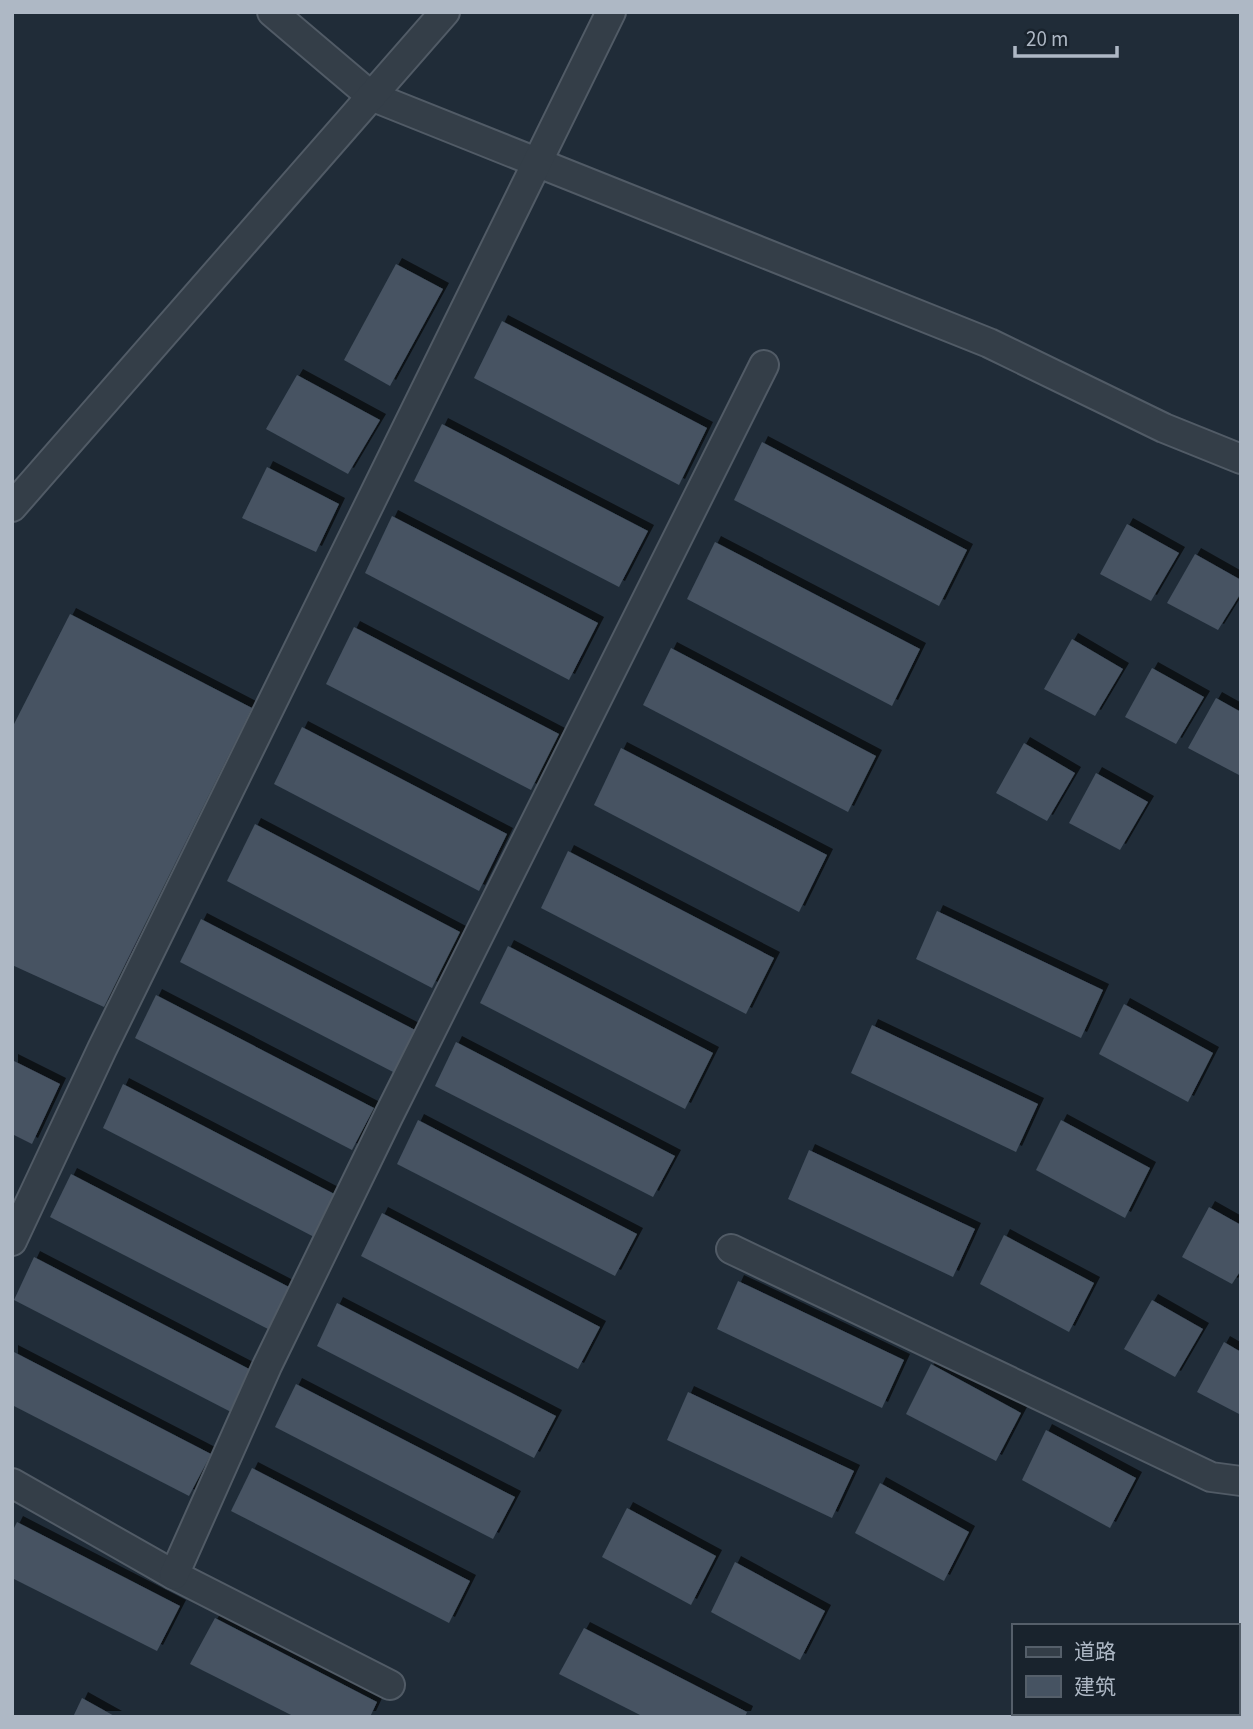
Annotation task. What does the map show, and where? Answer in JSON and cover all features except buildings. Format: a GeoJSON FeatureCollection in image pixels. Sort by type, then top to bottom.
{"type":"FeatureCollection","features":[{"type":"Feature","properties":{"kind":"street"},"geometry":{"type":"LineString","coordinates":[[272,12],[371,96],[989,343],[1164,428],[1241,459]]}},
{"type":"Feature","properties":{"kind":"street"},"geometry":{"type":"LineString","coordinates":[[12,507],[444,12]]}},
{"type":"Feature","properties":{"kind":"street"},"geometry":{"type":"LineString","coordinates":[[12,1241],[102,1049],[611,12]]}},
{"type":"Feature","properties":{"kind":"street"},"geometry":{"type":"LineString","coordinates":[[174,1575],[267,1366],[376,1142],[764,365]]}},
{"type":"Feature","properties":{"kind":"street"},"geometry":{"type":"LineString","coordinates":[[731,1249],[1211,1477],[1241,1481]]}},
{"type":"Feature","properties":{"kind":"street"},"geometry":{"type":"LineString","coordinates":[[12,1483],[174,1575],[390,1685]]}}]}
